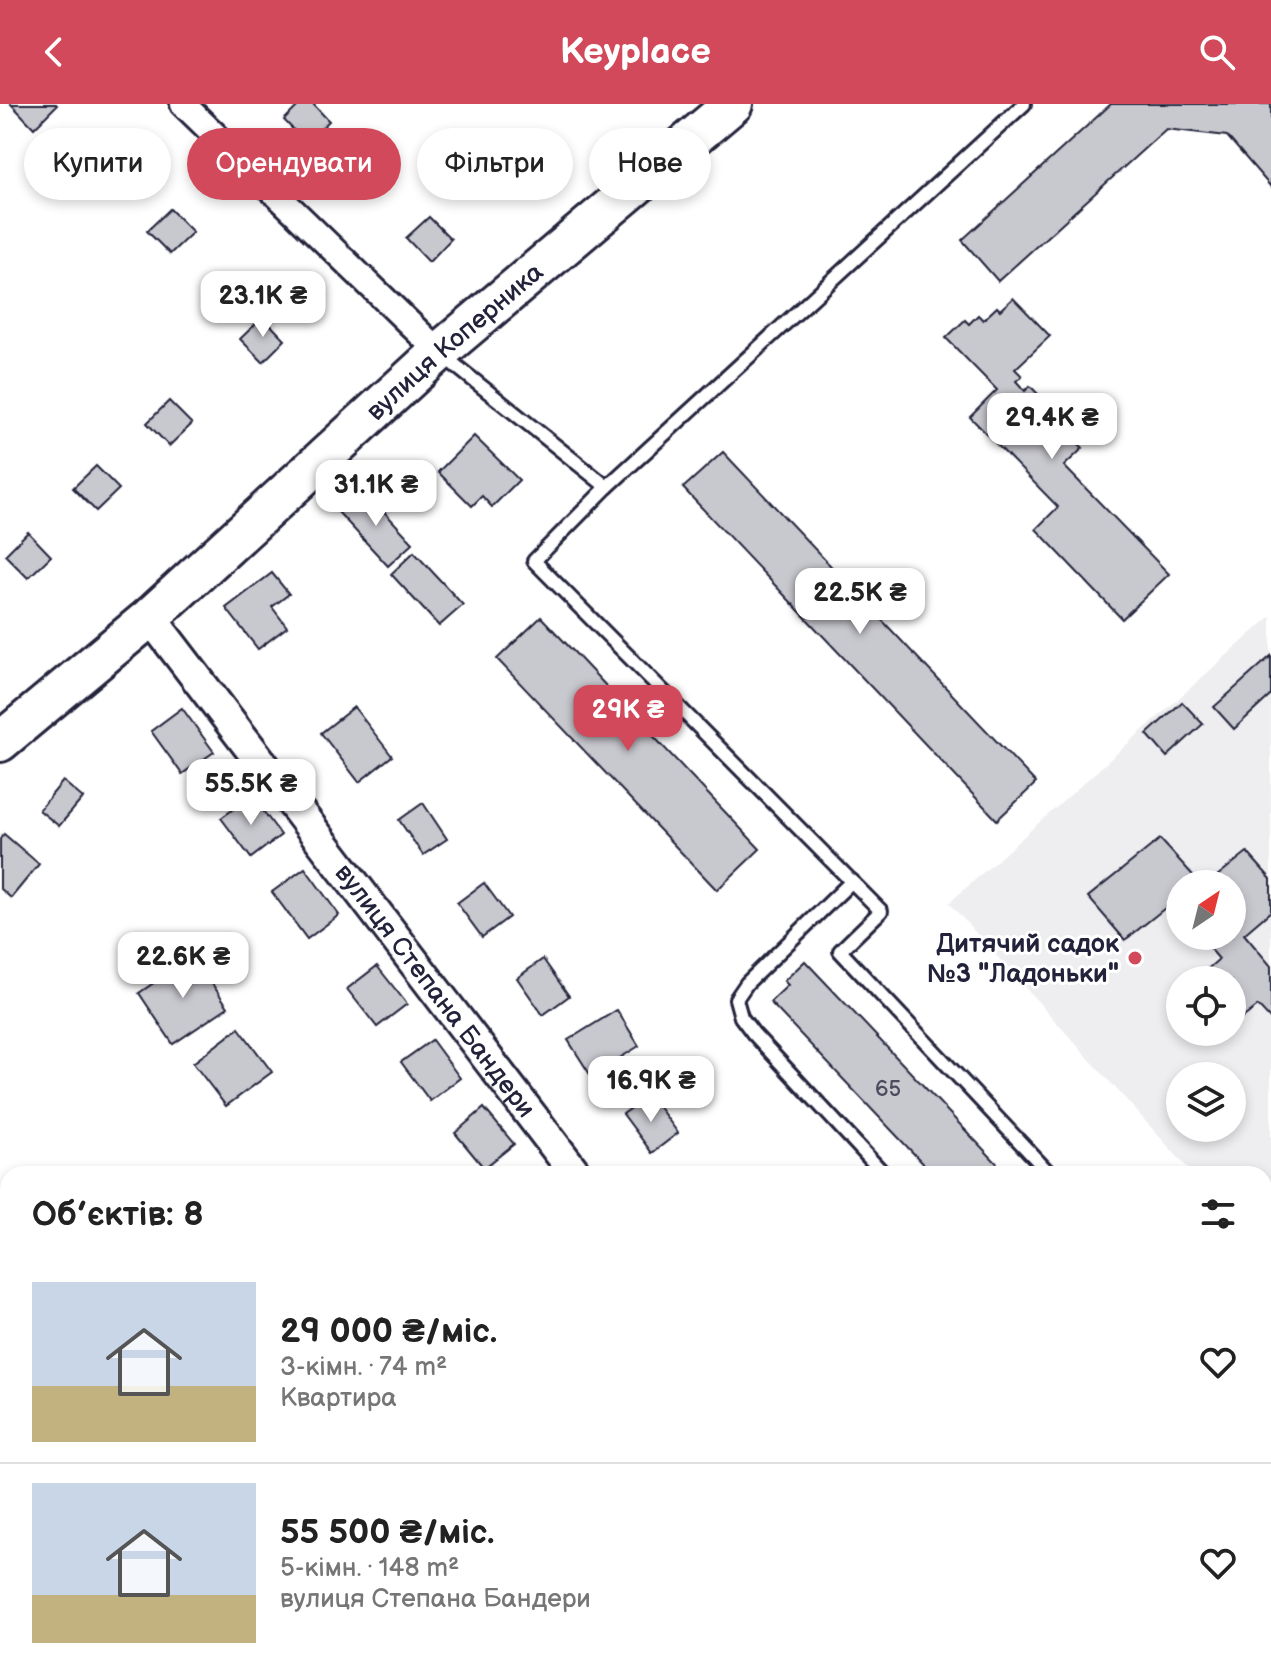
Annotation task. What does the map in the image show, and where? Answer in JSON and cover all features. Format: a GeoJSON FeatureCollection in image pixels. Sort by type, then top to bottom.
{"type":"FeatureCollection","features":[{"type":"Feature","properties":{"kind":"main road","name":"вулиця Коперника"},"geometry":{"type":"LineString","coordinates":[[2,737],[150,617],[439,352],[733,104]]}},
{"type":"Feature","properties":{"kind":"street"},"geometry":{"type":"LineString","coordinates":[[183,104],[439,352]]}},
{"type":"Feature","properties":{"kind":"street","name":"вулиця Степана Бандери"},"geometry":{"type":"LineString","coordinates":[[150,617],[570,1166]]}},
{"type":"Feature","properties":{"kind":"lane"},"geometry":{"type":"LineString","coordinates":[[1024,104],[607,487],[534,561],[881,911],[840,951],[1042,1166]]}},
{"type":"Feature","properties":{"kind":"lane"},"geometry":{"type":"LineString","coordinates":[[439,352],[607,487]]}},
{"type":"Feature","properties":{"kind":"lane"},"geometry":{"type":"LineString","coordinates":[[852,881],[747,983],[736,999],[741,1017],[753,1033],[877,1166]]}},
{"type":"Feature","properties":{"kind":"shaded area","name":"Дитячий садок №3 \"Ладоньки\""},"geometry":{"type":"Polygon","coordinates":[[[1271,616],[1271,1166],[1186,1166],[949,903],[1271,616]]]}},
{"type":"Feature","properties":{"kind":"building"},"geometry":{"type":"Polygon","coordinates":[[[11,104],[57,105],[34,128],[11,104]]]}},
{"type":"Feature","properties":{"kind":"building"},"geometry":{"type":"Polygon","coordinates":[[[300,104],[313,104],[329,121],[322,128],[292,128],[284,120],[300,104]]]}},
{"type":"Feature","properties":{"kind":"building"},"geometry":{"type":"Polygon","coordinates":[[[1111,104],[1271,104],[1271,187],[1227,136],[1166,129],[998,281],[962,240],[1111,104]]]}},
{"type":"Feature","properties":{"kind":"building"},"geometry":{"type":"Polygon","coordinates":[[[170,209],[193,232],[170,254],[147,231],[170,209]]]}},
{"type":"Feature","properties":{"kind":"building"},"geometry":{"type":"Polygon","coordinates":[[[429,217],[451,239],[429,262],[406,238],[429,217]]]}},
{"type":"Feature","properties":{"kind":"building"},"geometry":{"type":"Polygon","coordinates":[[[1013,298],[1050,336],[1015,369],[1022,376],[1016,381],[1025,391],[1030,386],[1044,400],[1040,404],[1083,448],[1064,466],[1169,574],[1122,619],[1036,529],[1058,507],[970,417],[997,390],[946,338],[965,320],[969,324],[978,315],[983,320],[1013,298]]]}},
{"type":"Feature","properties":{"kind":"building"},"geometry":{"type":"Polygon","coordinates":[[[263,317],[285,340],[263,362],[240,339],[263,317]]]}},
{"type":"Feature","properties":{"kind":"building"},"geometry":{"type":"Polygon","coordinates":[[[169,401],[192,424],[169,446],[147,423],[169,401]]]}},
{"type":"Feature","properties":{"kind":"building"},"geometry":{"type":"Polygon","coordinates":[[[474,436],[519,480],[492,507],[482,496],[472,506],[438,472],[474,436]]]}},
{"type":"Feature","properties":{"kind":"building"},"geometry":{"type":"Polygon","coordinates":[[[723,452],[1036,783],[997,820],[683,488],[723,452]]]}},
{"type":"Feature","properties":{"kind":"building"},"geometry":{"type":"Polygon","coordinates":[[[96,466],[119,489],[96,511],[73,488],[96,466]]]}},
{"type":"Feature","properties":{"kind":"building"},"geometry":{"type":"Polygon","coordinates":[[[363,489],[413,543],[388,566],[338,512],[363,489]]]}},
{"type":"Feature","properties":{"kind":"building"},"geometry":{"type":"Polygon","coordinates":[[[28,532],[51,556],[28,578],[5,555],[28,532]]]}},
{"type":"Feature","properties":{"kind":"building"},"geometry":{"type":"Polygon","coordinates":[[[414,552],[463,605],[439,626],[391,574],[414,552]]]}},
{"type":"Feature","properties":{"kind":"building"},"geometry":{"type":"Polygon","coordinates":[[[272,573],[289,594],[272,607],[287,627],[258,649],[226,608],[272,573]]]}},
{"type":"Feature","properties":{"kind":"building"},"geometry":{"type":"Polygon","coordinates":[[[541,617],[760,849],[717,890],[497,659],[541,617]]]}},
{"type":"Feature","properties":{"kind":"building"},"geometry":{"type":"Polygon","coordinates":[[[1271,656],[1271,695],[1234,729],[1214,707],[1271,656]]]}},
{"type":"Feature","properties":{"kind":"building"},"geometry":{"type":"Polygon","coordinates":[[[1182,702],[1203,724],[1167,757],[1147,734],[1182,702]]]}},
{"type":"Feature","properties":{"kind":"building"},"geometry":{"type":"Polygon","coordinates":[[[354,707],[392,756],[359,782],[321,733],[354,707]]]}},
{"type":"Feature","properties":{"kind":"building"},"geometry":{"type":"Polygon","coordinates":[[[182,708],[214,752],[182,774],[151,731],[182,708]]]}},
{"type":"Feature","properties":{"kind":"building"},"geometry":{"type":"Polygon","coordinates":[[[63,781],[83,798],[59,826],[39,810],[63,781]]]}},
{"type":"Feature","properties":{"kind":"building"},"geometry":{"type":"Polygon","coordinates":[[[252,796],[281,835],[251,858],[221,818],[252,796]]]}},
{"type":"Feature","properties":{"kind":"building"},"geometry":{"type":"Polygon","coordinates":[[[423,803],[447,839],[423,855],[399,820],[423,803]]]}},
{"type":"Feature","properties":{"kind":"building"},"geometry":{"type":"Polygon","coordinates":[[[4,834],[39,864],[11,898],[0,888],[0,839],[4,834]]]}},
{"type":"Feature","properties":{"kind":"building"},"geometry":{"type":"Polygon","coordinates":[[[1160,839],[1188,870],[1166,870],[1166,907],[1125,940],[1088,897],[1160,839]]]}},
{"type":"Feature","properties":{"kind":"building"},"geometry":{"type":"Polygon","coordinates":[[[1247,852],[1271,879],[1271,911],[1246,932],[1246,870],[1224,870],[1247,852]]]}},
{"type":"Feature","properties":{"kind":"building"},"geometry":{"type":"Polygon","coordinates":[[[305,868],[339,915],[307,939],[272,892],[305,868]]]}},
{"type":"Feature","properties":{"kind":"building"},"geometry":{"type":"Polygon","coordinates":[[[484,883],[509,917],[482,937],[457,903],[484,883]]]}},
{"type":"Feature","properties":{"kind":"building"},"geometry":{"type":"Polygon","coordinates":[[[1246,936],[1271,966],[1271,1020],[1258,1006],[1246,1015],[1246,966],[1211,966],[1219,959],[1211,950],[1246,950],[1246,936]]]}},
{"type":"Feature","properties":{"kind":"building"},"geometry":{"type":"Polygon","coordinates":[[[193,956],[228,1007],[173,1044],[139,993],[193,956]]]}},
{"type":"Feature","properties":{"kind":"building"},"geometry":{"type":"Polygon","coordinates":[[[543,959],[569,996],[543,1015],[517,978],[543,959]]]}},
{"type":"Feature","properties":{"kind":"building"},"geometry":{"type":"Polygon","coordinates":[[[805,961],[999,1166],[925,1166],[770,1002],[788,985],[784,981],[805,961]]]}},
{"type":"Feature","properties":{"kind":"building"},"geometry":{"type":"Polygon","coordinates":[[[377,966],[407,1004],[377,1027],[347,989],[377,966]]]}},
{"type":"Feature","properties":{"kind":"building"},"geometry":{"type":"Polygon","coordinates":[[[617,1010],[639,1046],[591,1076],[568,1040],[617,1010]]]}},
{"type":"Feature","properties":{"kind":"building"},"geometry":{"type":"Polygon","coordinates":[[[239,1028],[272,1072],[226,1106],[193,1063],[239,1028]]]}},
{"type":"Feature","properties":{"kind":"building"},"geometry":{"type":"Polygon","coordinates":[[[432,1040],[460,1078],[430,1101],[401,1062],[432,1040]]]}},
{"type":"Feature","properties":{"kind":"building"},"geometry":{"type":"Polygon","coordinates":[[[650,1095],[678,1133],[652,1153],[623,1114],[650,1095]]]}},
{"type":"Feature","properties":{"kind":"building"},"geometry":{"type":"Polygon","coordinates":[[[484,1108],[514,1144],[482,1166],[455,1133],[484,1108]]]}},
{"type":"Feature","properties":{"kind":"place","name":"Дитячий садок №3 \"Ладоньки\""},"geometry":{"type":"Point","coordinates":[1135,958]}}]}
